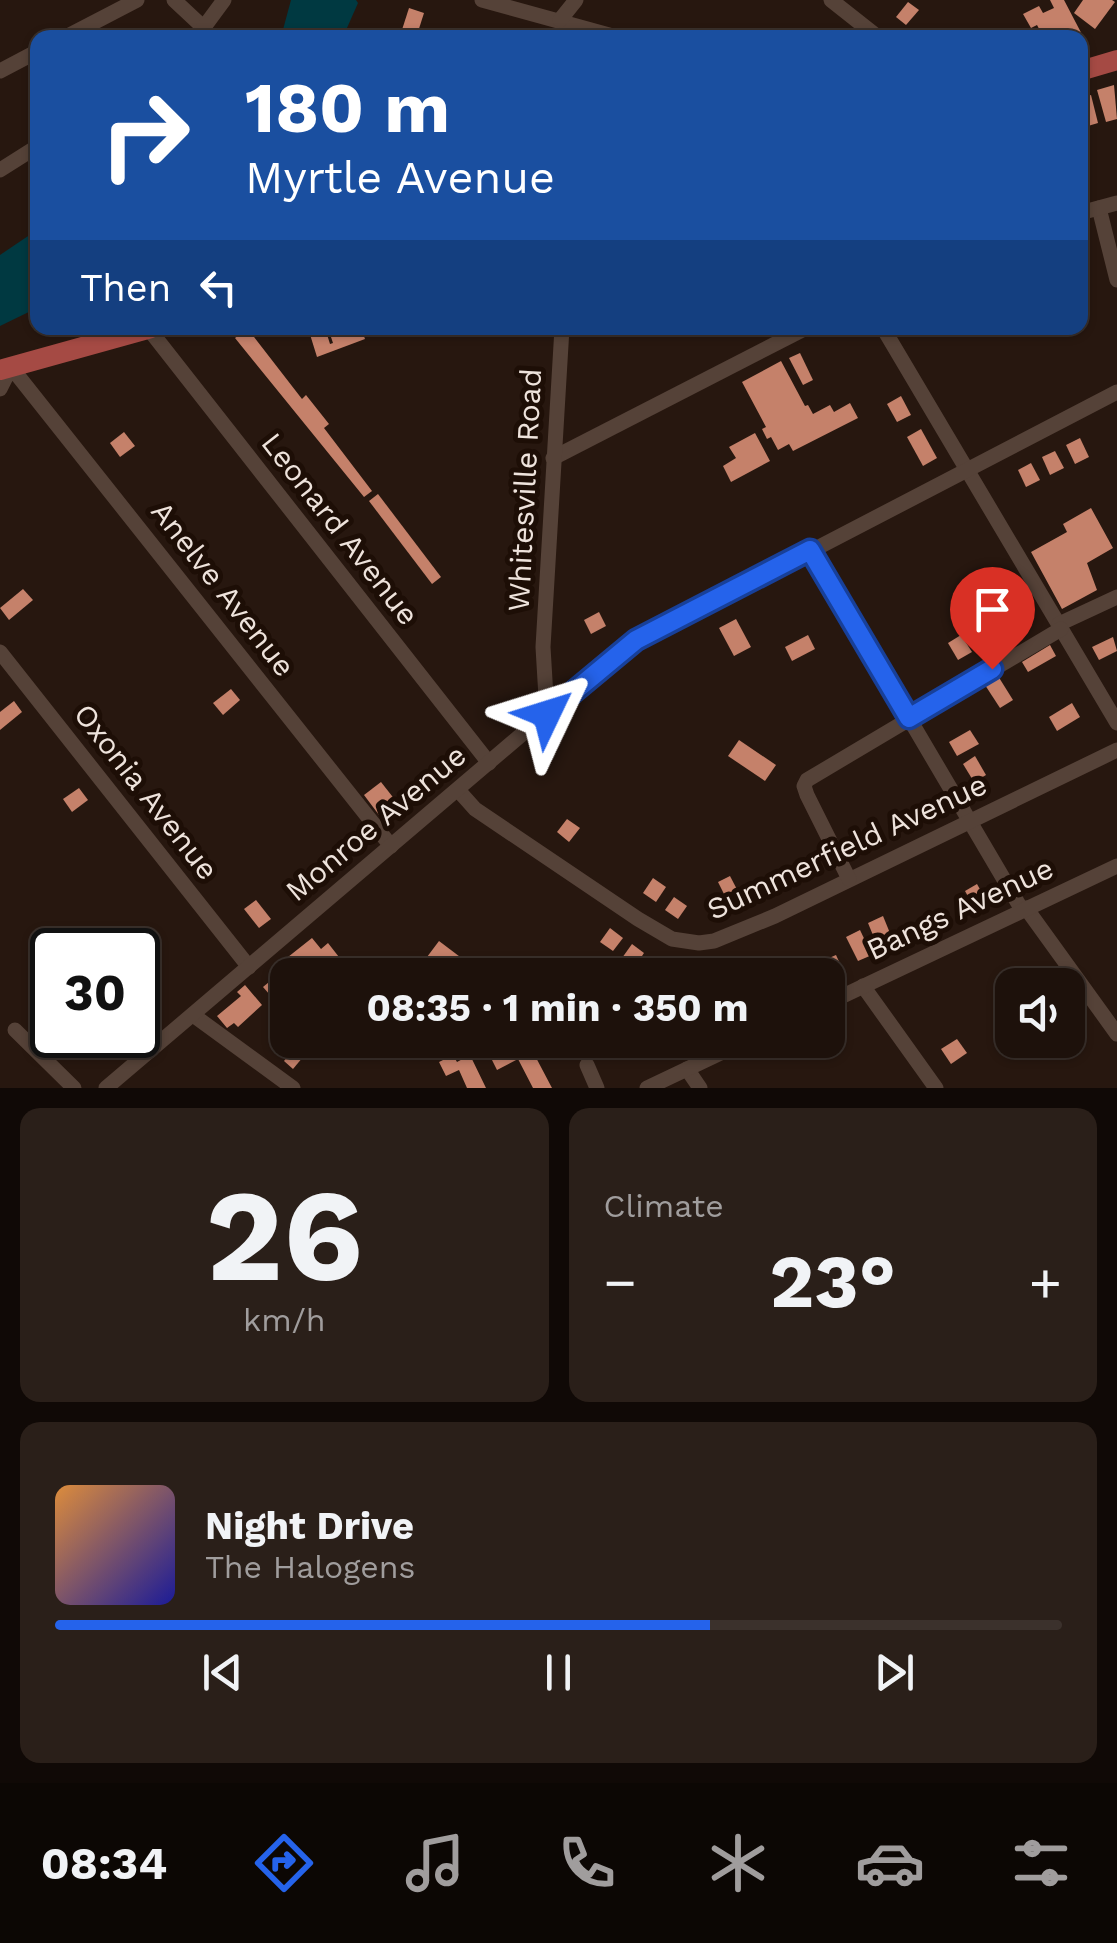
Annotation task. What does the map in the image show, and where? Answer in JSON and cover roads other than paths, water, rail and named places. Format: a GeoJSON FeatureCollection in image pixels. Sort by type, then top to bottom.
{"type":"FeatureCollection","features":[{"type":"Feature","properties":{"kind":"main road"},"geometry":{"type":"LineString","coordinates":[[1088,69],[1117,60]]}},
{"type":"Feature","properties":{"kind":"main road"},"geometry":{"type":"LineString","coordinates":[[6,368],[125,335]]}},
{"type":"Feature","properties":{"kind":"street"},"geometry":{"type":"LineString","coordinates":[[79,30],[137,0]]}},
{"type":"Feature","properties":{"kind":"street"},"geometry":{"type":"LineString","coordinates":[[174,0],[198,30]]}},
{"type":"Feature","properties":{"kind":"street"},"geometry":{"type":"LineString","coordinates":[[202,30],[224,0]]}},
{"type":"Feature","properties":{"kind":"street"},"geometry":{"type":"LineString","coordinates":[[482,0],[570,27],[576,0]]}},
{"type":"Feature","properties":{"kind":"street"},"geometry":{"type":"LineString","coordinates":[[831,0],[870,30]]}},
{"type":"Feature","properties":{"kind":"street"},"geometry":{"type":"LineString","coordinates":[[0,71],[30,56]]}},
{"type":"Feature","properties":{"kind":"street"},"geometry":{"type":"LineString","coordinates":[[0,170],[30,151]]}},
{"type":"Feature","properties":{"kind":"street"},"geometry":{"type":"LineString","coordinates":[[1088,211],[1117,203]]}},
{"type":"Feature","properties":{"kind":"street"},"geometry":{"type":"LineString","coordinates":[[1098,208],[1117,280]]}},
{"type":"Feature","properties":{"kind":"street","name":"Leonard Avenue"},"geometry":{"type":"LineString","coordinates":[[155,335],[490,763]]}},
{"type":"Feature","properties":{"kind":"street","name":"Whitesville Road"},"geometry":{"type":"LineString","coordinates":[[547,714],[543,647],[562,335]]}},
{"type":"Feature","properties":{"kind":"street"},"geometry":{"type":"LineString","coordinates":[[553,458],[792,335]]}},
{"type":"Feature","properties":{"kind":"street"},"geometry":{"type":"LineString","coordinates":[[888,335],[1117,723]]}},
{"type":"Feature","properties":{"kind":"street"},"geometry":{"type":"LineString","coordinates":[[0,389],[6,368]]}},
{"type":"Feature","properties":{"kind":"street","name":"Anelve Avenue"},"geometry":{"type":"LineString","coordinates":[[6,368],[391,846]]}},
{"type":"Feature","properties":{"kind":"street","name":"Monroe Avenue"},"geometry":{"type":"LineString","coordinates":[[160,1042],[636,640],[1117,392]]}},
{"type":"Feature","properties":{"kind":"street"},"geometry":{"type":"LineString","coordinates":[[810,550],[1024,909],[1117,1034]]}},
{"type":"Feature","properties":{"kind":"street"},"geometry":{"type":"LineString","coordinates":[[849,879],[807,796],[804,786],[813,776],[1060,626],[1117,597]]}},
{"type":"Feature","properties":{"kind":"street","name":"Oxonia Avenue"},"geometry":{"type":"LineString","coordinates":[[0,652],[249,967]]}},
{"type":"Feature","properties":{"kind":"street","name":"Summerfield Avenue"},"geometry":{"type":"LineString","coordinates":[[458,790],[476,809],[638,918],[672,938],[714,941],[1117,750]]}},
{"type":"Feature","properties":{"kind":"street","name":"Bangs Avenue"},"geometry":{"type":"LineString","coordinates":[[845,994],[1115,867]]}},
{"type":"Feature","properties":{"kind":"street"},"geometry":{"type":"LineString","coordinates":[[863,986],[936,1088]]}},
{"type":"Feature","properties":{"kind":"street"},"geometry":{"type":"LineString","coordinates":[[192,1015],[293,1088]]}},
{"type":"Feature","properties":{"kind":"street"},"geometry":{"type":"LineString","coordinates":[[15,1030],[74,1088]]}},
{"type":"Feature","properties":{"kind":"street","name":"Monroe Avenue"},"geometry":{"type":"LineString","coordinates":[[106,1088],[141,1058]]}},
{"type":"Feature","properties":{"kind":"street"},"geometry":{"type":"LineString","coordinates":[[647,1088],[710,1058]]}},
{"type":"Feature","properties":{"kind":"street"},"geometry":{"type":"LineString","coordinates":[[587,1065],[598,1088]]}},
{"type":"Feature","properties":{"kind":"street"},"geometry":{"type":"LineString","coordinates":[[687,1069],[700,1088]]}},
{"type":"Feature","properties":{"kind":"water"},"geometry":{"type":"Polygon","coordinates":[[[291,0],[358,3],[346,30],[283,30],[291,0]]]}},
{"type":"Feature","properties":{"kind":"water"},"geometry":{"type":"Polygon","coordinates":[[[30,235],[30,311],[0,326],[0,255],[30,235]]]}}]}
